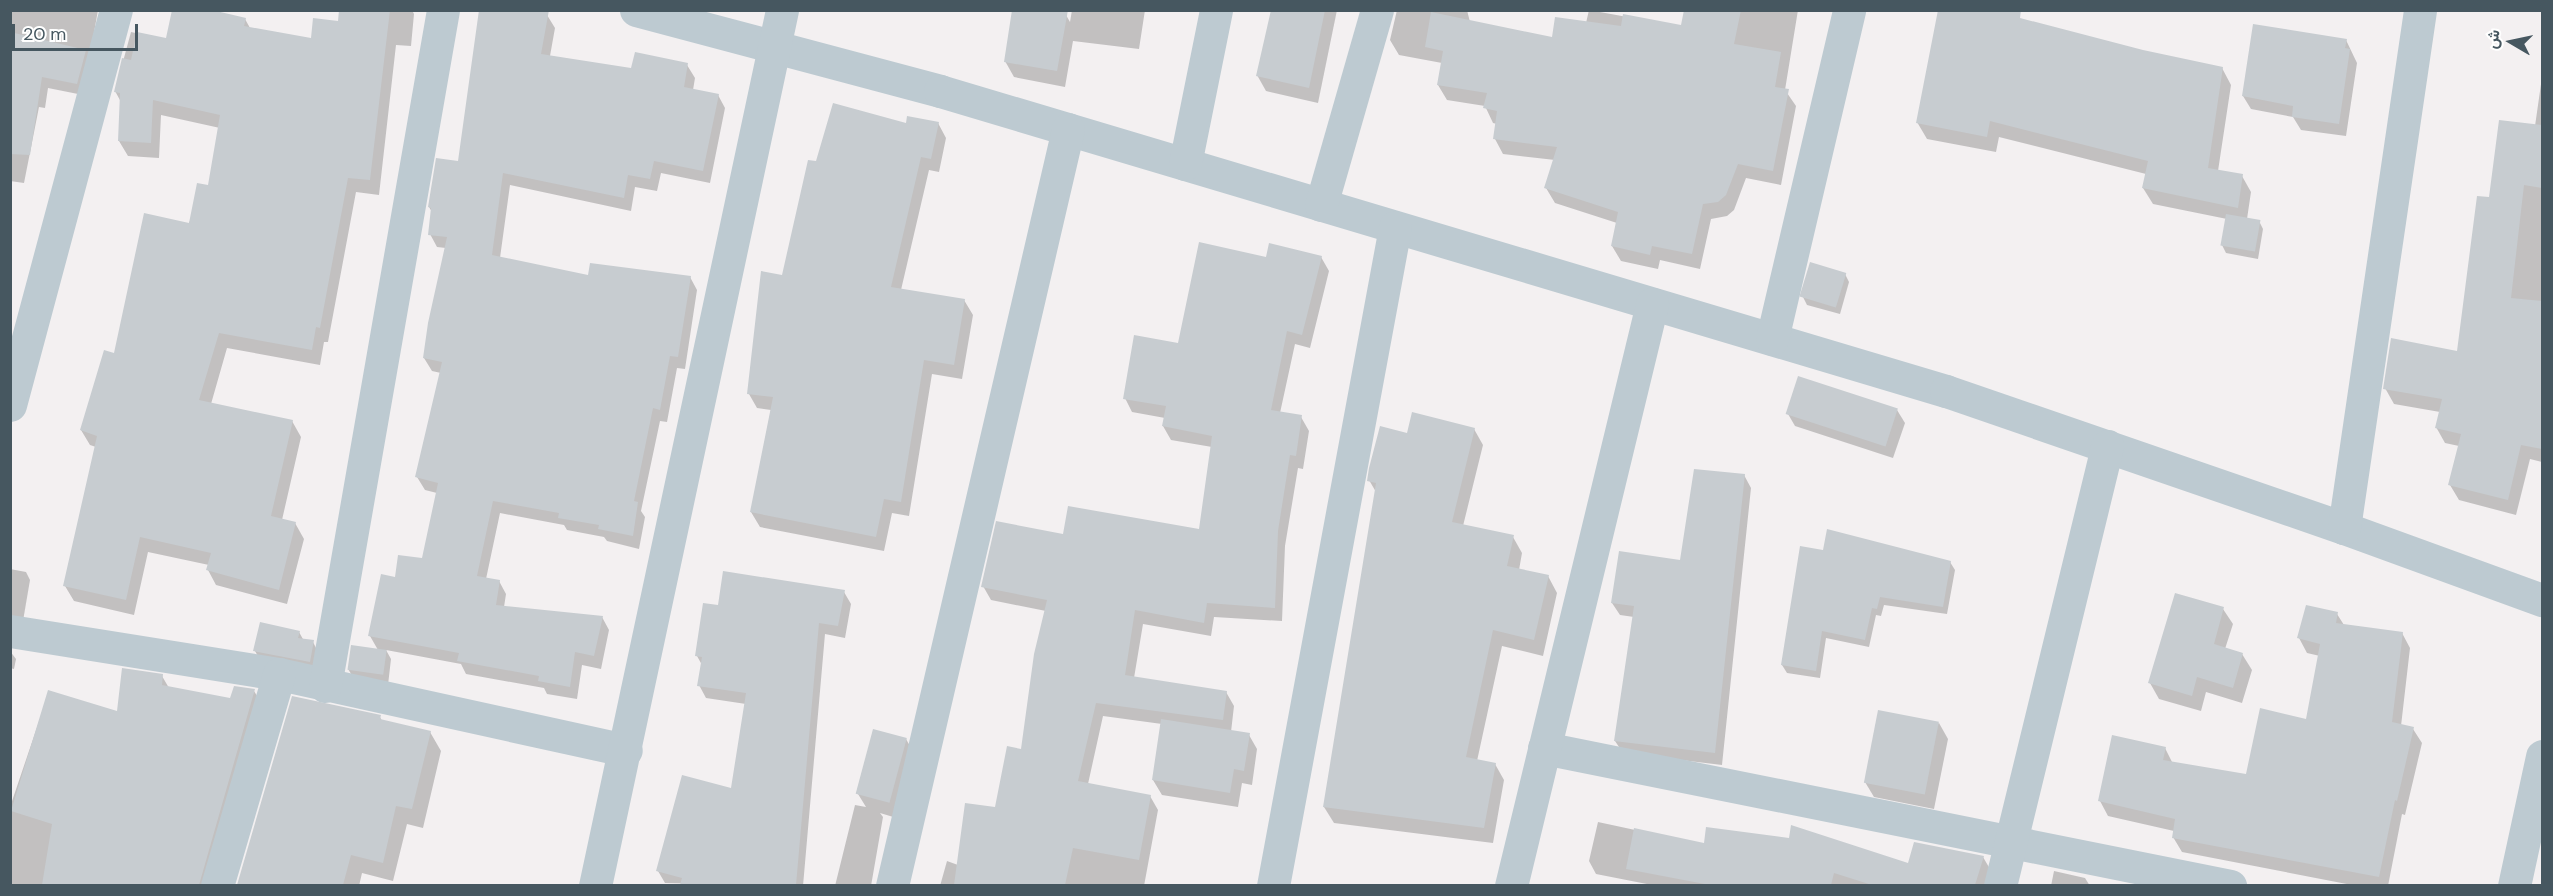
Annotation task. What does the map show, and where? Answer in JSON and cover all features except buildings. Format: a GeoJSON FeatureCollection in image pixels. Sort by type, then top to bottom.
{"type":"FeatureCollection","features":[{"type":"Feature","properties":{"kind":"street"},"geometry":{"type":"LineString","coordinates":[[10,405],[116,10]]}},
{"type":"Feature","properties":{"kind":"street"},"geometry":{"type":"LineString","coordinates":[[325,686],[443,10]]}},
{"type":"Feature","properties":{"kind":"street"},"geometry":{"type":"LineString","coordinates":[[636,10],[940,91],[1946,391],[2344,528],[2542,600]]}},
{"type":"Feature","properties":{"kind":"street"},"geometry":{"type":"LineString","coordinates":[[594,885],[626,750],[782,10]]}},
{"type":"Feature","properties":{"kind":"street"},"geometry":{"type":"LineString","coordinates":[[1185,164],[1215,10]]}},
{"type":"Feature","properties":{"kind":"street"},"geometry":{"type":"LineString","coordinates":[[1321,205],[1377,10]]}},
{"type":"Feature","properties":{"kind":"street"},"geometry":{"type":"LineString","coordinates":[[1772,339],[1849,10]]}},
{"type":"Feature","properties":{"kind":"street"},"geometry":{"type":"LineString","coordinates":[[2344,528],[2420,10]]}},
{"type":"Feature","properties":{"kind":"street"},"geometry":{"type":"LineString","coordinates":[[892,885],[1068,129]]}},
{"type":"Feature","properties":{"kind":"street"},"geometry":{"type":"LineString","coordinates":[[1273,885],[1395,226]]}},
{"type":"Feature","properties":{"kind":"street"},"geometry":{"type":"LineString","coordinates":[[1511,885],[1652,304]]}},
{"type":"Feature","properties":{"kind":"street"},"geometry":{"type":"LineString","coordinates":[[2000,885],[2107,446]]}},
{"type":"Feature","properties":{"kind":"street"},"geometry":{"type":"LineString","coordinates":[[10,632],[279,674],[325,686],[626,750]]}},
{"type":"Feature","properties":{"kind":"street"},"geometry":{"type":"LineString","coordinates":[[217,885],[279,674]]}},
{"type":"Feature","properties":{"kind":"street"},"geometry":{"type":"LineString","coordinates":[[1544,748],[2010,844],[2230,885]]}},
{"type":"Feature","properties":{"kind":"street"},"geometry":{"type":"LineString","coordinates":[[2514,885],[2542,756]]}}]}
